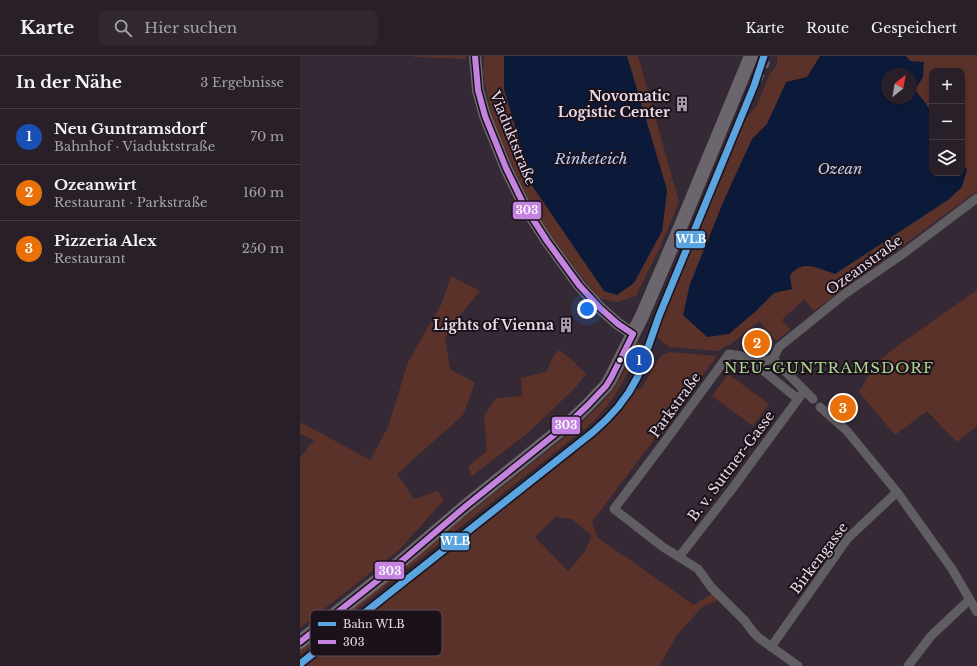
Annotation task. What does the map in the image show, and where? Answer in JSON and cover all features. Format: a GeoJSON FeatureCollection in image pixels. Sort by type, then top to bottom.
{"type":"FeatureCollection","features":[{"type":"Feature","properties":{"kind":"main road"},"geometry":{"type":"LineString","coordinates":[[340,610],[574,419],[606,386],[642,316],[751,56]]}},
{"type":"Feature","properties":{"kind":"main road"},"geometry":{"type":"LineString","coordinates":[[300,642],[310,634]]}},
{"type":"Feature","properties":{"kind":"street","name":"Viaduktstraße"},"geometry":{"type":"LineString","coordinates":[[475,56],[478,90],[485,116],[506,168],[525,207],[547,241],[579,285],[600,308],[618,324],[633,334]]}},
{"type":"Feature","properties":{"kind":"street","name":"Ozeanstraße"},"geometry":{"type":"LineString","coordinates":[[773,360],[779,347],[840,298],[904,253],[977,198]]}},
{"type":"Feature","properties":{"kind":"street","name":"Parkstraße"},"geometry":{"type":"LineString","coordinates":[[679,557],[663,547],[614,509],[729,354],[741,356],[754,363]]}},
{"type":"Feature","properties":{"kind":"street"},"geometry":{"type":"LineString","coordinates":[[754,363],[773,360],[812,399]]}},
{"type":"Feature","properties":{"kind":"street"},"geometry":{"type":"LineString","coordinates":[[754,363],[798,399]]}},
{"type":"Feature","properties":{"kind":"street","name":"B. v. Suttner-Gasse"},"geometry":{"type":"LineString","coordinates":[[679,557],[732,489],[804,391]]}},
{"type":"Feature","properties":{"kind":"street"},"geometry":{"type":"LineString","coordinates":[[820,407],[846,431],[897,492],[952,569],[977,612]]}},
{"type":"Feature","properties":{"kind":"street","name":"Birkengasse"},"geometry":{"type":"LineString","coordinates":[[771,647],[848,538],[897,492]]}},
{"type":"Feature","properties":{"kind":"street"},"geometry":{"type":"LineString","coordinates":[[679,557],[698,569],[711,587],[745,621],[759,638],[798,666]]}},
{"type":"Feature","properties":{"kind":"street"},"geometry":{"type":"LineString","coordinates":[[908,666],[931,636],[969,600]]}},
{"type":"Feature","properties":{"kind":"shaded area"},"geometry":{"type":"Polygon","coordinates":[[[466,56],[466,59],[414,57],[466,56]]]}},
{"type":"Feature","properties":{"kind":"shaded area"},"geometry":{"type":"Polygon","coordinates":[[[484,56],[504,56],[504,89],[662,231],[667,190],[627,56],[638,56],[679,202],[661,245],[636,296],[617,302],[598,298],[536,217],[492,120],[483,73],[484,56]]]}},
{"type":"Feature","properties":{"kind":"shaded area","name":"Ozean"},"geometry":{"type":"Polygon","coordinates":[[[777,56],[977,56],[977,191],[814,311],[804,299],[782,320],[790,330],[776,341],[759,321],[730,345],[725,346],[719,351],[669,347],[656,336],[662,317],[742,125],[745,119],[756,107],[770,73],[776,66],[777,56]]]}},
{"type":"Feature","properties":{"kind":"shaded area"},"geometry":{"type":"Polygon","coordinates":[[[451,276],[480,291],[452,325],[445,338],[450,369],[475,383],[463,415],[397,474],[414,499],[438,491],[444,500],[399,550],[323,610],[310,610],[310,620],[300,628],[300,458],[314,440],[300,434],[300,422],[370,460],[388,427],[408,362],[441,305],[451,276]]]}},
{"type":"Feature","properties":{"kind":"shaded area"},"geometry":{"type":"Polygon","coordinates":[[[977,290],[977,426],[957,442],[927,411],[895,435],[859,392],[875,364],[899,345],[977,290]]]}},
{"type":"Feature","properties":{"kind":"shaded area"},"geometry":{"type":"Polygon","coordinates":[[[637,342],[641,344],[624,380],[613,398],[598,417],[356,610],[348,610],[574,430],[598,408],[624,373],[637,342]]]}},
{"type":"Feature","properties":{"kind":"shaded area"},"geometry":{"type":"Polygon","coordinates":[[[559,350],[586,374],[576,387],[529,432],[472,476],[468,467],[487,451],[484,416],[496,398],[522,396],[521,378],[546,372],[554,355],[559,350]]]}},
{"type":"Feature","properties":{"kind":"shaded area"},"geometry":{"type":"Polygon","coordinates":[[[670,352],[717,356],[592,522],[597,537],[694,605],[713,593],[719,600],[702,607],[677,635],[659,666],[305,666],[317,656],[442,656],[442,610],[374,610],[592,437],[619,411],[635,389],[639,390],[642,387],[662,355],[670,352]],[[555,517],[535,537],[568,571],[584,553],[592,536],[572,519],[555,517]]]}},
{"type":"Feature","properties":{"kind":"shaded area"},"geometry":{"type":"Polygon","coordinates":[[[728,374],[769,404],[753,426],[712,396],[728,374]]]}},
{"type":"Feature","properties":{"kind":"shaded area"},"geometry":{"type":"Polygon","coordinates":[[[310,640],[310,647],[300,655],[300,648],[310,640]]]}},
{"type":"Feature","properties":{"kind":"water","name":"Rinketeich"},"geometry":{"type":"Polygon","coordinates":[[[504,56],[627,56],[667,190],[662,231],[634,283],[617,295],[604,291],[533,187],[504,89],[504,56]]]}},
{"type":"Feature","properties":{"kind":"water","name":"Ozean"},"geometry":{"type":"Polygon","coordinates":[[[820,56],[906,56],[910,61],[924,62],[923,77],[917,87],[917,68],[881,68],[881,104],[917,104],[917,92],[929,108],[929,176],[965,176],[965,166],[967,170],[962,187],[948,200],[835,274],[811,266],[800,267],[790,276],[792,289],[774,293],[729,334],[707,337],[683,315],[690,284],[724,200],[752,139],[767,124],[786,82],[807,77],[820,56]]]}},
{"type":"Feature","properties":{"kind":"railway"},"geometry":{"type":"LineString","coordinates":[[741,118],[772,56]]}},
{"type":"Feature","properties":{"kind":"rail line","name":"WLB"},"geometry":{"type":"LineString","coordinates":[[368,610],[593,432],[618,407],[629,392],[638,376],[659,316],[754,86],[764,56]]}},
{"type":"Feature","properties":{"kind":"rail line","name":"WLB"},"geometry":{"type":"LineString","coordinates":[[300,664],[310,656]]}},
{"type":"Feature","properties":{"kind":"transit line","name":"303"},"geometry":{"type":"LineString","coordinates":[[475,56],[478,90],[485,116],[506,168],[525,207],[547,241],[579,285],[600,308],[618,324],[633,334]]}},
{"type":"Feature","properties":{"kind":"transit line","name":"303"},"geometry":{"type":"LineString","coordinates":[[340,610],[569,423],[606,386],[633,334]]}},
{"type":"Feature","properties":{"kind":"transit line","name":"303"},"geometry":{"type":"LineString","coordinates":[[300,642],[310,634]]}},
{"type":"Feature","properties":{"kind":"place","name":"Novomatic Logistic Center"},"geometry":{"type":"Point","coordinates":[682,104]}},
{"type":"Feature","properties":{"kind":"place","name":"Lights of Vienna"},"geometry":{"type":"Point","coordinates":[566,325]}},
{"type":"Feature","properties":{"kind":"place","name":"Ozeanwirt"},"geometry":{"type":"Point","coordinates":[757,343]}},
{"type":"Feature","properties":{"kind":"place","name":"Neu Guntramsdorf"},"geometry":{"type":"Point","coordinates":[639,360]}},
{"type":"Feature","properties":{"kind":"place","name":"Pizzeria Alex"},"geometry":{"type":"Point","coordinates":[843,408]}},
{"type":"Feature","properties":{"kind":"district","name":"NEU-GUNTRAMSDORF"},"geometry":{"type":"Point","coordinates":[829,368]}}]}
